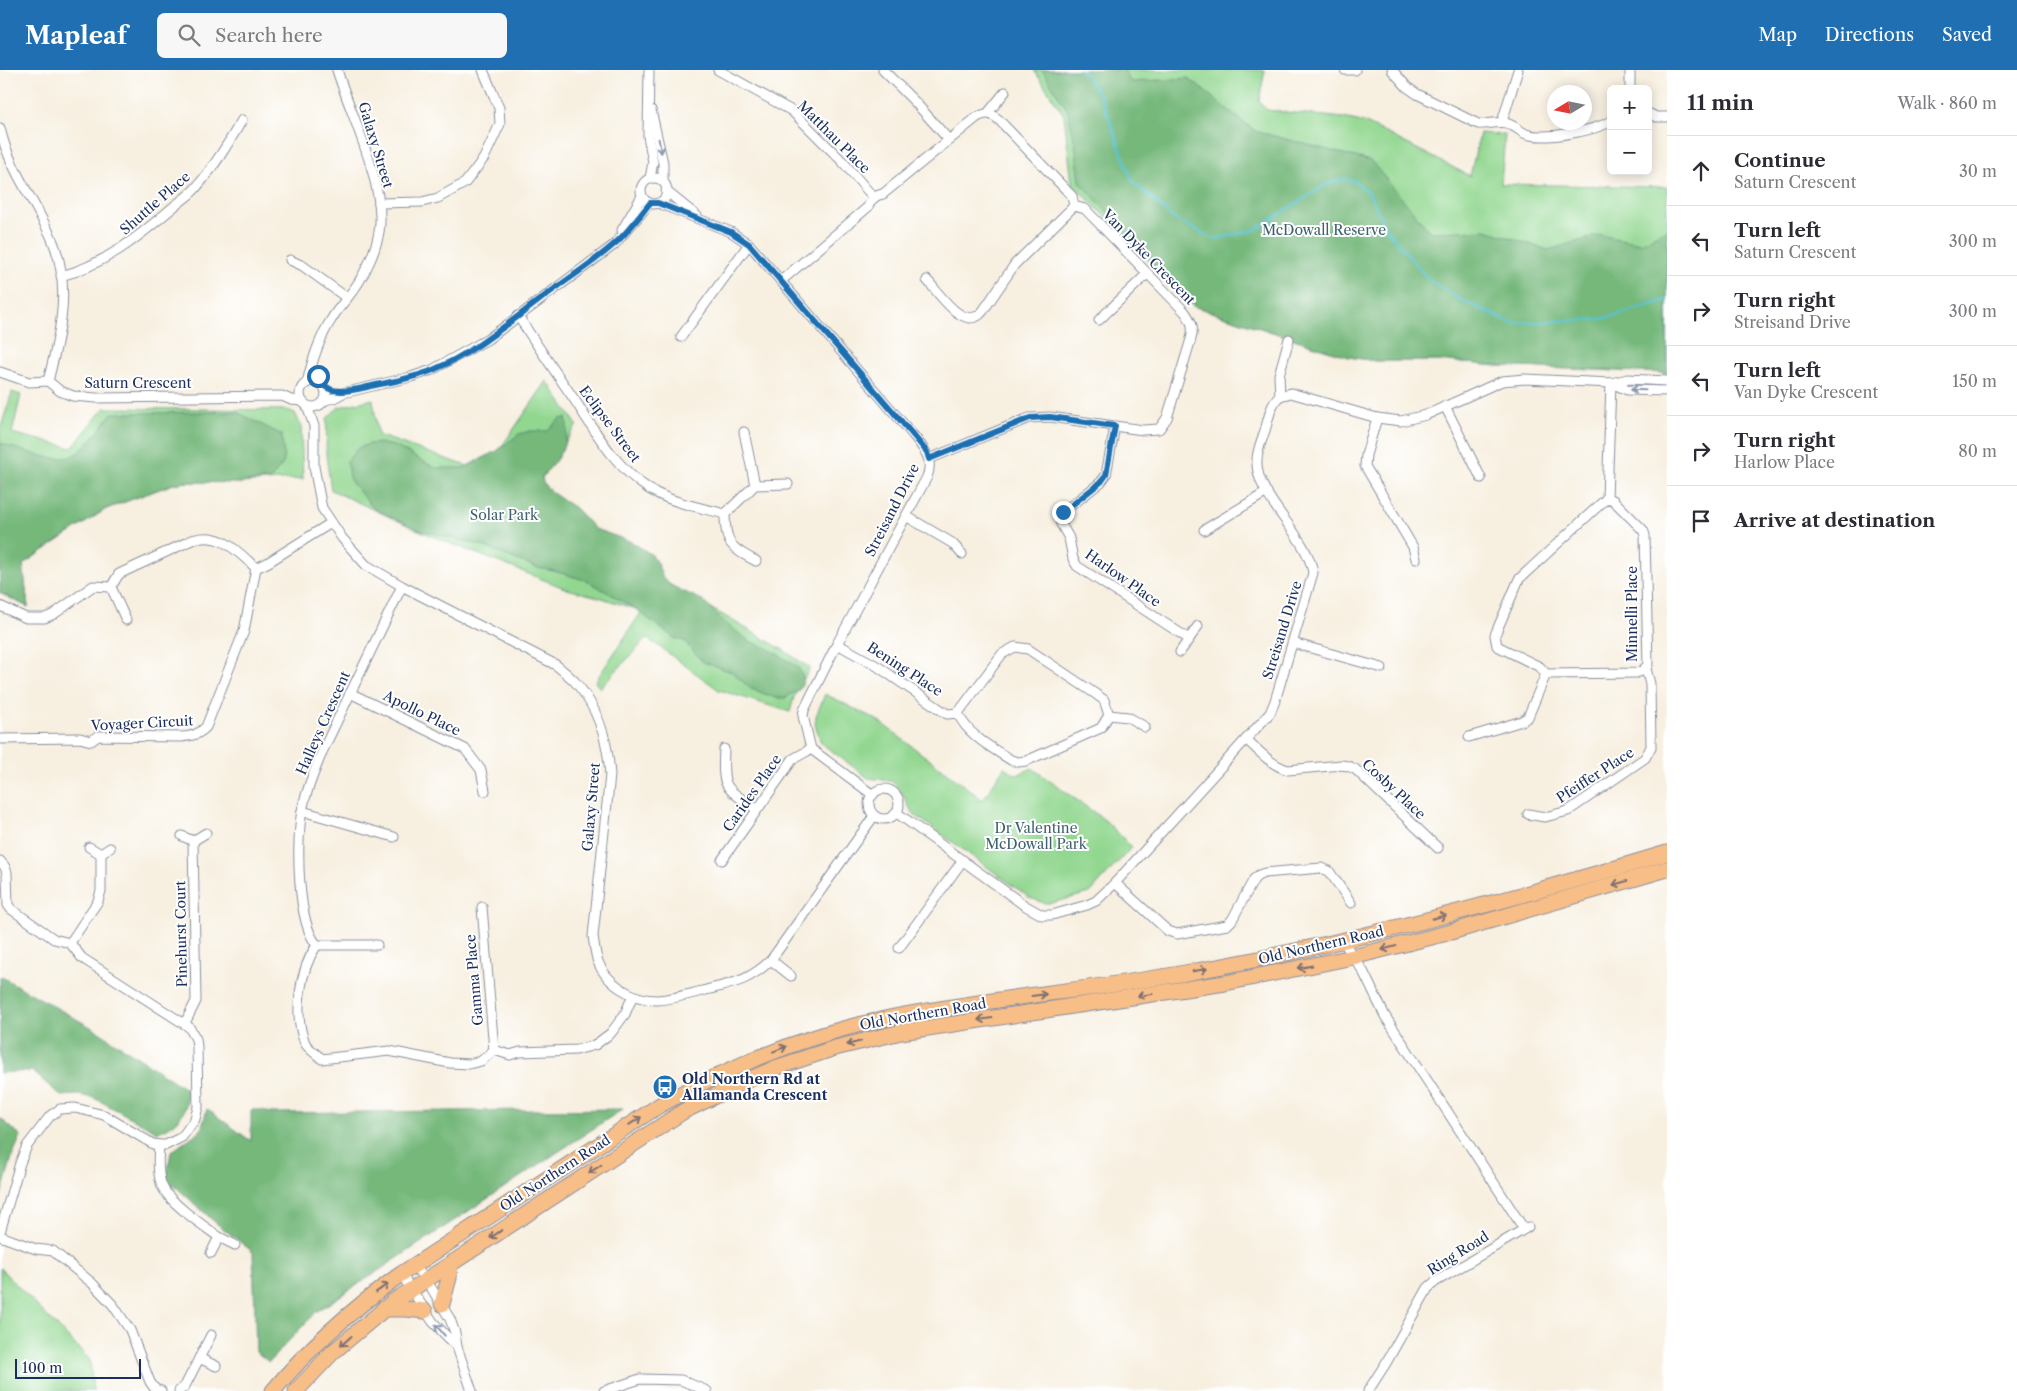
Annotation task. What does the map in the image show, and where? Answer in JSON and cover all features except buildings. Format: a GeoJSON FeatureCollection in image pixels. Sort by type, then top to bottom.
{"type":"FeatureCollection","features":[{"type":"Feature","properties":{"kind":"highway","name":"Old Northern Road"},"geometry":{"type":"LineString","coordinates":[[273,1391],[298,1362],[360,1304],[401,1274],[660,1105],[725,1071],[790,1045],[889,1018],[1180,974],[1342,941],[1481,906],[1667,853]]}},
{"type":"Feature","properties":{"kind":"highway","name":"Old Northern Road"},"geometry":{"type":"LineString","coordinates":[[296,1391],[333,1352],[383,1309],[425,1280],[684,1111],[739,1084],[808,1056],[854,1042],[901,1032],[1225,983],[1353,957],[1451,932],[1667,869]]}},
{"type":"Feature","properties":{"kind":"highway"},"geometry":{"type":"LineString","coordinates":[[442,1304],[449,1278],[450,1264]]}},
{"type":"Feature","properties":{"kind":"highway"},"geometry":{"type":"LineString","coordinates":[[383,1309],[425,1311]]}},
{"type":"Feature","properties":{"kind":"street","name":"Galaxy Street"},"geometry":{"type":"LineString","coordinates":[[304,387],[314,362],[317,347],[332,318],[368,266],[378,239],[379,203],[369,160],[337,70]]}},
{"type":"Feature","properties":{"kind":"street"},"geometry":{"type":"LineString","coordinates":[[379,203],[422,202],[438,198],[459,188],[470,177],[484,158],[500,124],[498,108],[483,70]]}},
{"type":"Feature","properties":{"kind":"street"},"geometry":{"type":"LineString","coordinates":[[648,70],[648,136],[653,162],[650,178]]}},
{"type":"Feature","properties":{"kind":"street","name":"Matthau Place"},"geometry":{"type":"LineString","coordinates":[[718,70],[792,111],[842,161],[874,198]]}},
{"type":"Feature","properties":{"kind":"street"},"geometry":{"type":"LineString","coordinates":[[883,70],[914,100],[949,140]]}},
{"type":"Feature","properties":{"kind":"street"},"geometry":{"type":"LineString","coordinates":[[1345,70],[1355,70]]}},
{"type":"Feature","properties":{"kind":"street"},"geometry":{"type":"LineString","coordinates":[[1392,70],[1407,87],[1417,94],[1470,120],[1486,125],[1506,122],[1525,133],[1561,135],[1593,129],[1607,123]]}},
{"type":"Feature","properties":{"kind":"street"},"geometry":{"type":"LineString","coordinates":[[1502,122],[1518,70]]}},
{"type":"Feature","properties":{"kind":"street"},"geometry":{"type":"LineString","coordinates":[[1630,70],[1630,85]]}},
{"type":"Feature","properties":{"kind":"street"},"geometry":{"type":"LineString","coordinates":[[782,280],[868,207],[874,198],[883,194],[976,118],[988,113],[1005,92]]}},
{"type":"Feature","properties":{"kind":"street"},"geometry":{"type":"LineString","coordinates":[[343,392],[313,381],[304,387],[304,403],[314,408],[343,392],[411,377],[432,370],[488,339],[614,245],[654,203],[664,198],[666,191],[663,181],[663,163],[649,95]]}},
{"type":"Feature","properties":{"kind":"street","name":"Van Dyke Crescent"},"geometry":{"type":"LineString","coordinates":[[929,459],[1030,418],[1050,417],[1152,431],[1162,427],[1167,418],[1194,328],[1185,312],[1085,209],[1074,206],[1072,196],[993,114],[988,113]]}},
{"type":"Feature","properties":{"kind":"street"},"geometry":{"type":"LineString","coordinates":[[1652,115],[1667,118]]}},
{"type":"Feature","properties":{"kind":"street","name":"Shuttle Place"},"geometry":{"type":"LineString","coordinates":[[61,276],[75,273],[121,250],[194,190],[221,154],[242,120]]}},
{"type":"Feature","properties":{"kind":"street"},"geometry":{"type":"LineString","coordinates":[[0,128],[11,164],[52,239],[61,276],[63,296],[62,324],[48,381]]}},
{"type":"Feature","properties":{"kind":"street"},"geometry":{"type":"LineString","coordinates":[[614,245],[642,196],[641,188],[646,180],[650,178],[663,181]]}},
{"type":"Feature","properties":{"kind":"street","name":"Streisand Drive"},"geometry":{"type":"LineString","coordinates":[[666,191],[703,220]]}},
{"type":"Feature","properties":{"kind":"street"},"geometry":{"type":"LineString","coordinates":[[642,196],[654,203]]}},
{"type":"Feature","properties":{"kind":"street","name":"Streisand Drive"},"geometry":{"type":"LineString","coordinates":[[654,203],[731,232],[749,244],[782,280],[927,452],[930,466],[927,477],[837,644],[804,710],[803,716],[811,750]]}},
{"type":"Feature","properties":{"kind":"street"},"geometry":{"type":"LineString","coordinates":[[927,280],[958,313],[967,318],[976,317],[1015,264],[1074,206]]}},
{"type":"Feature","properties":{"kind":"street"},"geometry":{"type":"LineString","coordinates":[[681,337],[749,244]]}},
{"type":"Feature","properties":{"kind":"street"},"geometry":{"type":"LineString","coordinates":[[290,260],[304,266],[347,298]]}},
{"type":"Feature","properties":{"kind":"street"},"geometry":{"type":"LineString","coordinates":[[1099,320],[1147,274]]}},
{"type":"Feature","properties":{"kind":"street","name":"Eclipse Street"},"geometry":{"type":"LineString","coordinates":[[518,316],[594,430],[630,473],[648,489],[671,500],[725,514]]}},
{"type":"Feature","properties":{"kind":"street"},"geometry":{"type":"LineString","coordinates":[[1289,339],[1279,376],[1280,396],[1291,393],[1377,418],[1408,420],[1445,406],[1502,380],[1525,379],[1611,383],[1628,379],[1667,381]]}},
{"type":"Feature","properties":{"kind":"street"},"geometry":{"type":"LineString","coordinates":[[314,362],[323,386],[323,403]]}},
{"type":"Feature","properties":{"kind":"street","name":"Saturn Crescent"},"geometry":{"type":"LineString","coordinates":[[0,372],[30,382],[48,381],[60,390],[73,396],[96,398],[282,396],[304,403]]}},
{"type":"Feature","properties":{"kind":"street"},"geometry":{"type":"LineString","coordinates":[[1611,383],[1627,390],[1667,391]]}},
{"type":"Feature","properties":{"kind":"street"},"geometry":{"type":"LineString","coordinates":[[1469,737],[1522,721],[1528,717],[1546,674],[1540,667],[1497,646],[1496,630],[1519,579],[1607,498],[1611,383]]}},
{"type":"Feature","properties":{"kind":"street","name":"Saturn Crescent"},"geometry":{"type":"LineString","coordinates":[[282,396],[304,387]]}},
{"type":"Feature","properties":{"kind":"street","name":"Streisand Drive"},"geometry":{"type":"LineString","coordinates":[[897,812],[1024,905],[1042,915],[1052,915],[1088,905],[1096,901],[1115,883],[1270,713],[1312,581],[1312,565],[1309,556],[1267,492],[1257,469],[1257,460],[1273,406],[1280,396]]}},
{"type":"Feature","properties":{"kind":"street","name":"Galaxy Street"},"geometry":{"type":"LineString","coordinates":[[304,403],[314,426],[314,467],[316,486],[322,508],[331,523],[366,565],[402,586],[556,665],[576,683],[594,709],[605,735],[609,754],[610,775],[593,936],[597,959],[602,969],[616,985],[633,995],[648,999],[671,998],[752,977],[771,960],[874,816]]}},
{"type":"Feature","properties":{"kind":"street","name":"Galaxy Street"},"geometry":{"type":"LineString","coordinates":[[314,426],[323,403]]}},
{"type":"Feature","properties":{"kind":"street"},"geometry":{"type":"LineString","coordinates":[[1445,406],[1480,478]]}},
{"type":"Feature","properties":{"kind":"street"},"geometry":{"type":"LineString","coordinates":[[1377,418],[1366,455],[1365,466],[1413,546],[1416,559]]}},
{"type":"Feature","properties":{"kind":"street","name":"Harlow Place"},"geometry":{"type":"LineString","coordinates":[[1115,426],[1106,475],[1101,482],[1063,512],[1060,518],[1070,542],[1073,559],[1078,566],[1189,639]]}},
{"type":"Feature","properties":{"kind":"street"},"geometry":{"type":"LineString","coordinates":[[744,432],[755,484]]}},
{"type":"Feature","properties":{"kind":"street"},"geometry":{"type":"LineString","coordinates":[[756,561],[736,550],[730,544],[727,536],[725,514],[755,484],[788,484]]}},
{"type":"Feature","properties":{"kind":"street"},"geometry":{"type":"LineString","coordinates":[[1204,530],[1267,492]]}},
{"type":"Feature","properties":{"kind":"street","name":"Minnelli Place"},"geometry":{"type":"LineString","coordinates":[[1546,674],[1622,674],[1636,673],[1646,669],[1648,657],[1645,535],[1643,530],[1613,500],[1607,498]]}},
{"type":"Feature","properties":{"kind":"street"},"geometry":{"type":"LineString","coordinates":[[906,516],[952,543],[962,554]]}},
{"type":"Feature","properties":{"kind":"street"},"geometry":{"type":"LineString","coordinates":[[111,587],[119,574],[203,536],[216,538],[235,550],[256,568],[331,523]]}},
{"type":"Feature","properties":{"kind":"street","name":"Voyager Circuit"},"geometry":{"type":"LineString","coordinates":[[0,739],[80,738],[91,741],[98,736],[187,736],[200,733],[206,726],[244,631],[256,568]]}},
{"type":"Feature","properties":{"kind":"street"},"geometry":{"type":"LineString","coordinates":[[0,606],[26,618],[45,618],[54,614],[93,586],[111,587]]}},
{"type":"Feature","properties":{"kind":"street","name":"Halleys Crescent"},"geometry":{"type":"LineString","coordinates":[[317,945],[312,940],[302,910],[299,842],[302,811],[322,750],[402,586]]}},
{"type":"Feature","properties":{"kind":"street"},"geometry":{"type":"LineString","coordinates":[[111,587],[126,620]]}},
{"type":"Feature","properties":{"kind":"street"},"geometry":{"type":"LineString","coordinates":[[1180,652],[1198,626]]}},
{"type":"Feature","properties":{"kind":"street","name":"Bening Place"},"geometry":{"type":"LineString","coordinates":[[837,644],[877,666],[947,714],[958,713]]}},
{"type":"Feature","properties":{"kind":"street"},"geometry":{"type":"LineString","coordinates":[[1293,644],[1382,668]]}},
{"type":"Feature","properties":{"kind":"street"},"geometry":{"type":"LineString","coordinates":[[1015,647],[1028,649],[1104,700],[1109,715],[1101,728],[1090,734],[1026,761],[1018,762],[1011,760],[974,734],[962,724],[958,713],[1002,654],[1015,647]]}},
{"type":"Feature","properties":{"kind":"street","name":"Pfeiffer Place"},"geometry":{"type":"LineString","coordinates":[[1528,814],[1545,816],[1568,812],[1646,758],[1651,747],[1650,684],[1646,669]]}},
{"type":"Feature","properties":{"kind":"street","name":"Apollo Place"},"geometry":{"type":"LineString","coordinates":[[350,693],[465,749],[481,770],[485,792]]}},
{"type":"Feature","properties":{"kind":"street"},"geometry":{"type":"LineString","coordinates":[[1109,715],[1128,717],[1145,727]]}},
{"type":"Feature","properties":{"kind":"street","name":"Cosby Place"},"geometry":{"type":"LineString","coordinates":[[1246,739],[1273,763],[1288,770],[1341,765],[1355,769],[1438,848]]}},
{"type":"Feature","properties":{"kind":"street"},"geometry":{"type":"LineString","coordinates":[[724,749],[723,776],[726,786],[756,809]]}},
{"type":"Feature","properties":{"kind":"street"},"geometry":{"type":"LineString","coordinates":[[811,750],[873,795]]}},
{"type":"Feature","properties":{"kind":"street","name":"Carides Place"},"geometry":{"type":"LineString","coordinates":[[722,860],[793,758],[811,750]]}},
{"type":"Feature","properties":{"kind":"street"},"geometry":{"type":"LineString","coordinates":[[882,790],[893,792],[899,802],[897,812],[887,819],[880,819],[874,816],[869,804],[873,795],[882,790]]}},
{"type":"Feature","properties":{"kind":"street"},"geometry":{"type":"LineString","coordinates":[[302,811],[394,836]]}},
{"type":"Feature","properties":{"kind":"street"},"geometry":{"type":"LineString","coordinates":[[182,836],[193,841],[206,834]]}},
{"type":"Feature","properties":{"kind":"street","name":"Pinehurst Court"},"geometry":{"type":"LineString","coordinates":[[185,1023],[196,1002],[193,841]]}},
{"type":"Feature","properties":{"kind":"street"},"geometry":{"type":"LineString","coordinates":[[89,848],[102,854]]}},
{"type":"Feature","properties":{"kind":"street"},"geometry":{"type":"LineString","coordinates":[[102,854],[110,848]]}},
{"type":"Feature","properties":{"kind":"street"},"geometry":{"type":"LineString","coordinates":[[70,943],[98,902],[101,891],[102,854]]}},
{"type":"Feature","properties":{"kind":"street"},"geometry":{"type":"LineString","coordinates":[[899,948],[963,860]]}},
{"type":"Feature","properties":{"kind":"street"},"geometry":{"type":"LineString","coordinates":[[0,861],[6,868],[8,904],[11,910],[54,939],[70,943],[82,958],[185,1023],[193,1032],[196,1039],[198,1108],[195,1119],[182,1137],[166,1145],[152,1144],[104,1115],[75,1108],[60,1109],[50,1116],[27,1146],[20,1163],[0,1232]]}},
{"type":"Feature","properties":{"kind":"street"},"geometry":{"type":"LineString","coordinates":[[1115,883],[1168,931],[1177,934],[1227,925],[1232,920],[1254,879],[1265,872],[1321,868],[1329,871],[1351,904]]}},
{"type":"Feature","properties":{"kind":"street","name":"Gamma Place"},"geometry":{"type":"LineString","coordinates":[[482,907],[494,1050]]}},
{"type":"Feature","properties":{"kind":"street"},"geometry":{"type":"LineString","coordinates":[[1342,941],[1353,957]]}},
{"type":"Feature","properties":{"kind":"street"},"geometry":{"type":"LineString","coordinates":[[377,945],[317,945],[312,953],[303,977],[299,1017],[306,1044],[322,1059],[389,1051],[450,1063],[469,1064],[481,1061],[494,1050],[510,1055],[520,1052],[576,1050],[595,1045],[611,1033],[625,1014],[633,995]]}},
{"type":"Feature","properties":{"kind":"street","name":"Ring Road"},"geometry":{"type":"LineString","coordinates":[[1353,957],[1363,971],[1385,1016],[1527,1228],[1435,1282],[1428,1288],[1368,1391]]}},
{"type":"Feature","properties":{"kind":"street"},"geometry":{"type":"LineString","coordinates":[[771,960],[791,976]]}},
{"type":"Feature","properties":{"kind":"street"},"geometry":{"type":"LineString","coordinates":[[159,1145],[157,1161],[162,1187],[169,1198],[220,1238],[235,1245]]}},
{"type":"Feature","properties":{"kind":"street"},"geometry":{"type":"LineString","coordinates":[[0,1236],[36,1249],[53,1251],[92,1283],[124,1320],[130,1330],[150,1382],[155,1389],[161,1391]]}},
{"type":"Feature","properties":{"kind":"street"},"geometry":{"type":"LineString","coordinates":[[211,1253],[220,1238]]}},
{"type":"Feature","properties":{"kind":"street"},"geometry":{"type":"LineString","coordinates":[[414,1266],[442,1304],[455,1333],[457,1347],[472,1391]]}},
{"type":"Feature","properties":{"kind":"street"},"geometry":{"type":"LineString","coordinates":[[401,1274],[410,1290],[444,1336],[457,1347]]}},
{"type":"Feature","properties":{"kind":"street"},"geometry":{"type":"LineString","coordinates":[[179,1391],[185,1386],[210,1335]]}},
{"type":"Feature","properties":{"kind":"street"},"geometry":{"type":"LineString","coordinates":[[199,1358],[216,1366]]}},
{"type":"Feature","properties":{"kind":"street"},"geometry":{"type":"LineString","coordinates":[[604,1391],[640,1379],[681,1380],[707,1391]]}},
{"type":"Feature","properties":{"kind":"green space","name":"McDowall Reserve"},"geometry":{"type":"Polygon","coordinates":[[[1034,70],[1265,70],[1259,101],[1267,110],[1344,118],[1366,123],[1470,176],[1480,133],[1505,135],[1501,184],[1667,187],[1667,373],[1497,366],[1448,361],[1376,361],[1349,357],[1193,306],[1072,183],[1064,115],[1034,70]]]}},
{"type":"Feature","properties":{"kind":"green space","name":"McDowall Reserve"},"geometry":{"type":"Polygon","coordinates":[[[1042,70],[1123,70],[1131,82],[1188,78],[1255,131],[1371,161],[1430,232],[1486,230],[1548,250],[1600,235],[1641,243],[1667,229],[1667,373],[1497,366],[1448,361],[1376,361],[1349,357],[1193,306],[1080,182],[1068,111],[1042,70]]]}},
{"type":"Feature","properties":{"kind":"green space","name":"Solar Park"},"geometry":{"type":"Polygon","coordinates":[[[547,381],[577,425],[538,484],[591,533],[650,573],[780,648],[810,668],[794,697],[790,712],[719,690],[647,638],[600,688],[595,682],[642,611],[567,589],[429,535],[331,490],[326,455],[327,418],[339,407],[373,399],[378,435],[484,472],[547,381]]]}},
{"type":"Feature","properties":{"kind":"green space"},"geometry":{"type":"Polygon","coordinates":[[[12,392],[21,395],[12,433],[72,448],[104,408],[288,410],[295,413],[301,426],[303,479],[240,483],[198,482],[173,484],[106,509],[23,564],[28,607],[0,593],[0,430],[12,392]]]}},
{"type":"Feature","properties":{"kind":"green space"},"geometry":{"type":"Polygon","coordinates":[[[237,412],[282,435],[284,462],[271,479],[241,483],[183,482],[106,509],[23,564],[28,607],[0,593],[0,443],[53,458],[69,457],[81,450],[93,438],[112,413],[237,412]]]}},
{"type":"Feature","properties":{"kind":"green space","name":"Solar Park"},"geometry":{"type":"Polygon","coordinates":[[[566,418],[567,435],[565,443],[558,457],[542,476],[543,483],[551,492],[575,508],[595,529],[632,542],[652,555],[662,576],[670,585],[702,600],[724,622],[749,641],[767,648],[798,667],[803,677],[799,690],[785,698],[776,698],[751,689],[732,672],[703,662],[684,641],[674,638],[637,610],[588,581],[537,568],[480,545],[417,529],[374,509],[349,478],[347,461],[358,448],[369,444],[380,443],[397,447],[435,468],[463,468],[497,451],[519,434],[530,431],[547,431],[560,419],[566,418]]]}},
{"type":"Feature","properties":{"kind":"green space","name":"Dr Valentine McDowall Park"},"geometry":{"type":"Polygon","coordinates":[[[825,694],[877,720],[983,800],[1004,767],[1017,775],[1032,768],[1106,821],[1132,847],[1090,893],[1052,903],[1044,903],[1030,898],[915,815],[901,791],[891,781],[868,778],[821,743],[815,724],[816,716],[825,694]]]}},
{"type":"Feature","properties":{"kind":"green space"},"geometry":{"type":"Polygon","coordinates":[[[0,976],[96,1030],[189,1091],[186,1106],[181,1117],[166,1129],[158,1132],[94,1098],[78,1095],[61,1096],[32,1071],[0,1073],[0,976]]]}},
{"type":"Feature","properties":{"kind":"green space"},"geometry":{"type":"Polygon","coordinates":[[[207,1109],[251,1141],[251,1110],[262,1110],[270,1113],[623,1109],[316,1312],[269,1362],[256,1352],[253,1252],[216,1223],[166,1178],[171,1152],[201,1130],[207,1109]]]}},
{"type":"Feature","properties":{"kind":"green space"},"geometry":{"type":"Polygon","coordinates":[[[0,1118],[21,1136],[13,1154],[0,1199],[0,1118]]]}},
{"type":"Feature","properties":{"kind":"green space"},"geometry":{"type":"Polygon","coordinates":[[[0,1268],[90,1360],[93,1391],[0,1391],[0,1268]]]}},
{"type":"Feature","properties":{"kind":"waterway"},"geometry":{"type":"LineString","coordinates":[[1081,70],[1101,97],[1132,180],[1174,219],[1215,239],[1255,230],[1327,184],[1343,179],[1355,181],[1369,193],[1386,229],[1429,280],[1459,299],[1511,323],[1602,319],[1667,300]]}},
{"type":"Feature","properties":{"kind":"place","name":"Old Northern Rd at Allamanda Crescent"},"geometry":{"type":"Point","coordinates":[665,1087]}},
{"type":"Feature","properties":{"kind":"route"},"geometry":{"type":"LineString","coordinates":[[318,376],[320,383],[325,388],[343,392],[411,377],[454,360],[488,339],[595,260],[622,237],[650,203],[658,203],[731,232],[749,244],[782,280],[913,435],[927,452],[929,459],[1037,416],[1115,426],[1110,463],[1106,475],[1101,482],[1063,512]]}}]}
